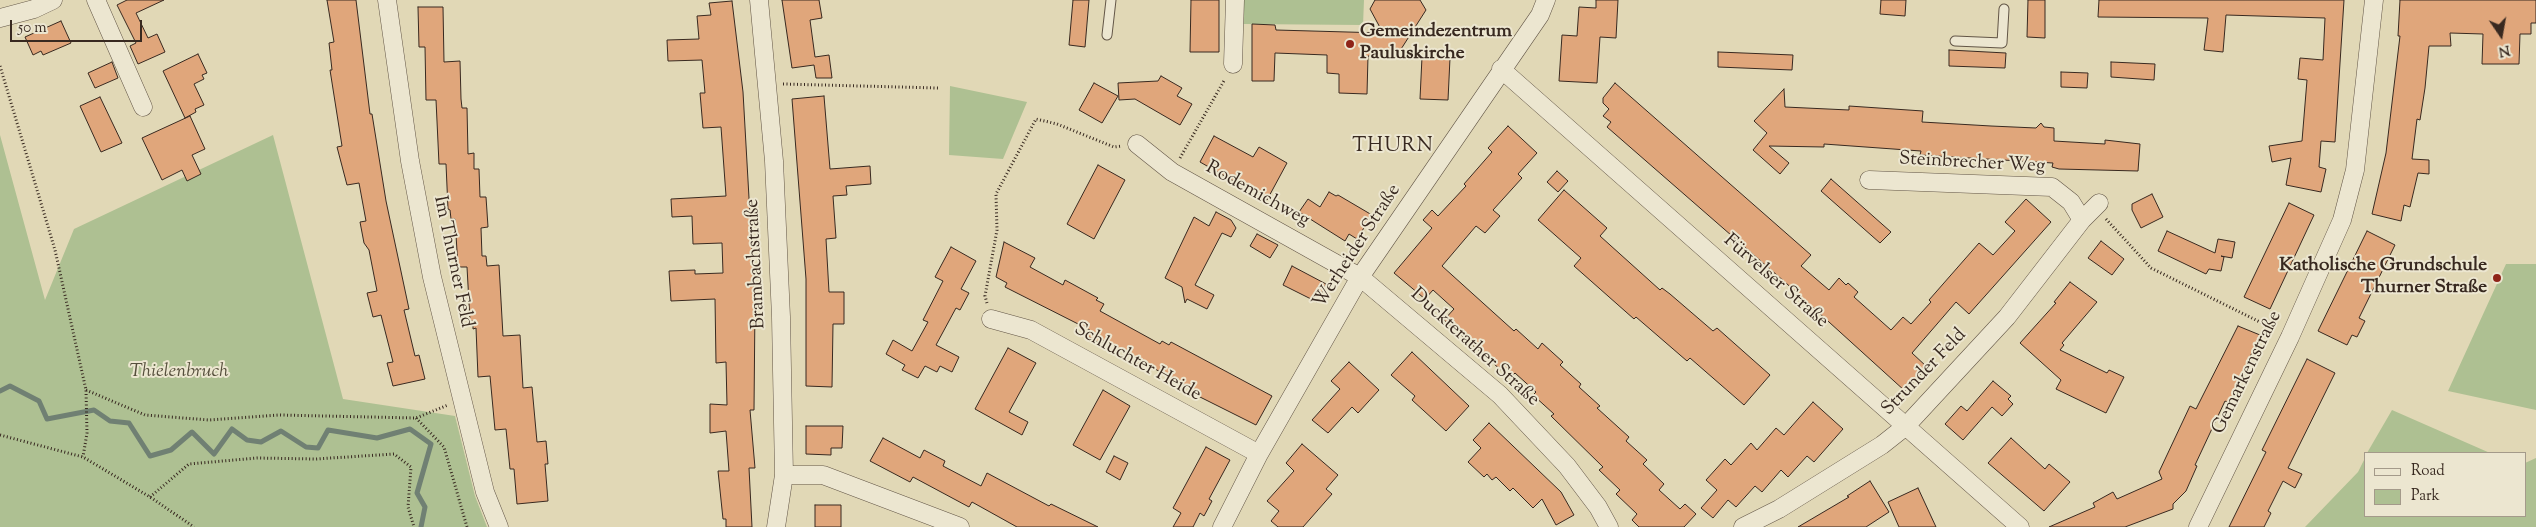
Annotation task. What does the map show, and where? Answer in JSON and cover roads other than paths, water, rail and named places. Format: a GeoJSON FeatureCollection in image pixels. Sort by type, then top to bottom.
{"type":"FeatureCollection","features":[{"type":"Feature","properties":{"kind":"street"},"geometry":{"type":"LineString","coordinates":[[0,18],[34,9],[53,0]]}},
{"type":"Feature","properties":{"kind":"street"},"geometry":{"type":"LineString","coordinates":[[96,0],[143,108]]}},
{"type":"Feature","properties":{"kind":"street","name":"Im Thurner Feld"},"geometry":{"type":"LineString","coordinates":[[386,0],[410,161],[432,276],[485,492],[499,527]]}},
{"type":"Feature","properties":{"kind":"street","name":"Brambachstraße"},"geometry":{"type":"LineString","coordinates":[[759,0],[767,84],[781,317],[784,475],[776,527]]}},
{"type":"Feature","properties":{"kind":"street"},"geometry":{"type":"LineString","coordinates":[[1234,64],[1236,0]]}},
{"type":"Feature","properties":{"kind":"street","name":"Werheider Straße"},"geometry":{"type":"LineString","coordinates":[[1222,527],[1259,454],[1360,277],[1540,15],[1546,0]]}},
{"type":"Feature","properties":{"kind":"street","name":"Gemarkenstraße"},"geometry":{"type":"LineString","coordinates":[[2195,525],[2290,337],[2342,220],[2355,170],[2374,0]]}},
{"type":"Feature","properties":{"kind":"street","name":"Fürvelser Straße"},"geometry":{"type":"LineString","coordinates":[[1501,70],[2020,527]]}},
{"type":"Feature","properties":{"kind":"street","name":"Rodemichweg"},"geometry":{"type":"LineString","coordinates":[[1137,144],[1172,172],[1360,277]]}},
{"type":"Feature","properties":{"kind":"street","name":"Steinbrecher Weg"},"geometry":{"type":"LineString","coordinates":[[1869,180],[2052,187],[2071,202],[2082,220]]}},
{"type":"Feature","properties":{"kind":"street","name":"Strunder Feld"},"geometry":{"type":"LineString","coordinates":[[1743,527],[1779,509],[1882,445],[1906,426],[2007,317],[2082,220],[2099,203]]}},
{"type":"Feature","properties":{"kind":"street","name":"Duckterather Straße"},"geometry":{"type":"LineString","coordinates":[[1360,277],[1500,395],[1567,466],[1598,507],[1609,527]]}},
{"type":"Feature","properties":{"kind":"street","name":"Schluchter Heide"},"geometry":{"type":"LineString","coordinates":[[991,319],[1031,330],[1259,454]]}},
{"type":"Feature","properties":{"kind":"street"},"geometry":{"type":"LineString","coordinates":[[784,475],[823,475],[960,527]]}},
{"type":"Feature","properties":{"kind":"lane"},"geometry":{"type":"LineString","coordinates":[[1108,35],[1111,0]]}},
{"type":"Feature","properties":{"kind":"lane"},"geometry":{"type":"LineString","coordinates":[[1955,41],[2002,43],[2004,10]]}},
{"type":"Feature","properties":{"kind":"waterway"},"geometry":{"type":"LineString","coordinates":[[0,391],[10,386],[39,401],[47,419],[94,410],[110,421],[129,423],[150,456],[171,450],[192,432],[214,454],[232,429],[247,440],[261,442],[281,431],[306,447],[318,448],[328,430],[377,438],[410,429],[431,444],[417,493],[425,507],[421,527]]}},
{"type":"Feature","properties":{"kind":"place","name":"Gemeindezentrum Pauluskirche"},"geometry":{"type":"Point","coordinates":[1350,44]}},
{"type":"Feature","properties":{"kind":"place","name":"Katholische Grundschule Thurner Straße"},"geometry":{"type":"Point","coordinates":[2497,278]}},
{"type":"Feature","properties":{"kind":"district","name":"THURN"},"geometry":{"type":"Point","coordinates":[1393,148]}},
{"type":"Feature","properties":{"kind":"park label","name":"Thielenbruch"},"geometry":{"type":"Point","coordinates":[179,373]}}]}
